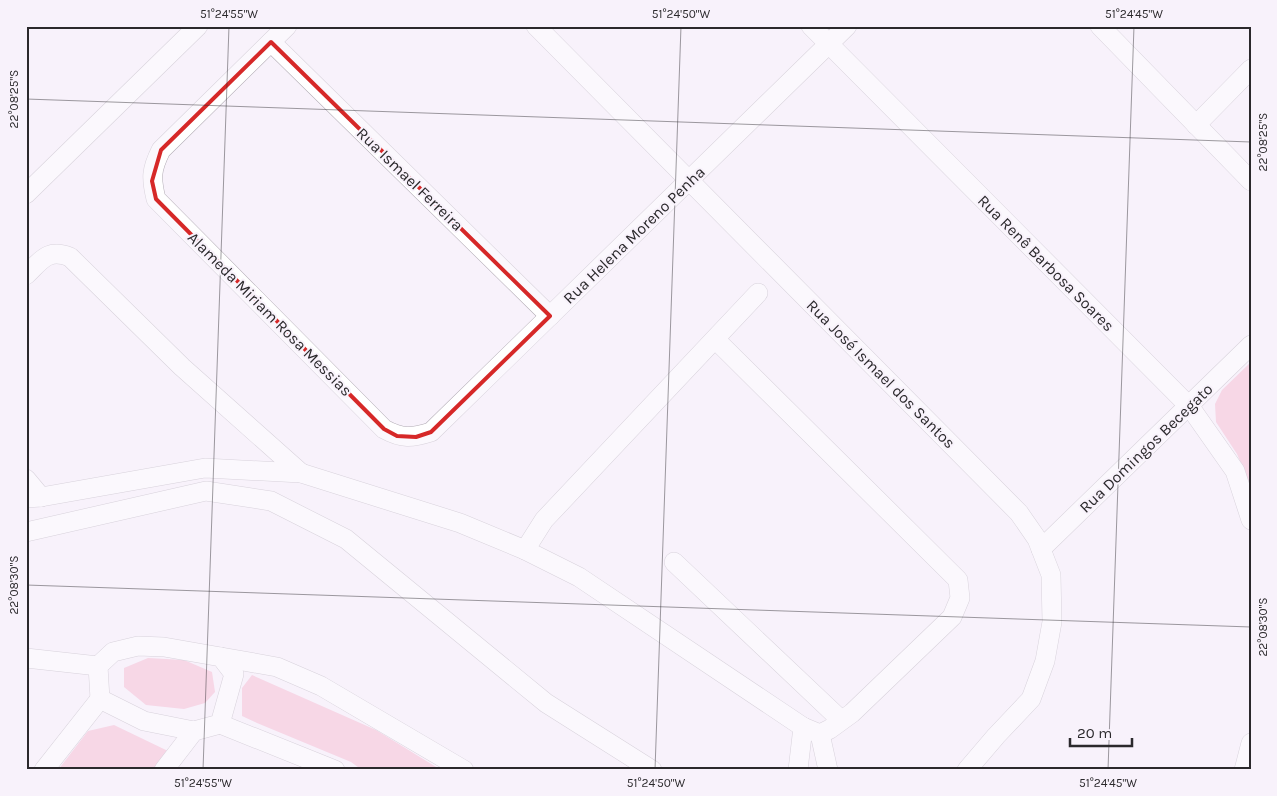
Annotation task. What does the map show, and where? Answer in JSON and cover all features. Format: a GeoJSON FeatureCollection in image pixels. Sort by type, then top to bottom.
{"type":"FeatureCollection","features":[{"type":"Feature","properties":{"kind":"street"},"geometry":{"type":"LineString","coordinates":[[26,194],[198,26]]}},
{"type":"Feature","properties":{"kind":"street"},"geometry":{"type":"LineString","coordinates":[[271,42],[287,26]]}},
{"type":"Feature","properties":{"kind":"street","name":"Rua José Ismael dos Santos"},"geometry":{"type":"LineString","coordinates":[[536,26],[1019,513],[1037,539],[1051,575],[1052,622],[1045,660],[1031,699],[967,770]]}},
{"type":"Feature","properties":{"kind":"street","name":"Rua Renê Barbosa Soares"},"geometry":{"type":"LineString","coordinates":[[811,26],[1190,406],[1234,471],[1251,520]]}},
{"type":"Feature","properties":{"kind":"street","name":"Rua Helena Moreno Penha"},"geometry":{"type":"LineString","coordinates":[[416,437],[431,432],[847,26]]}},
{"type":"Feature","properties":{"kind":"street"},"geometry":{"type":"LineString","coordinates":[[1100,26],[1251,181]]}},
{"type":"Feature","properties":{"kind":"street","name":"Alameda Miriam Rosa Messias"},"geometry":{"type":"LineString","coordinates":[[271,42],[160,150],[154,166],[152,181],[156,200],[384,429],[397,436],[416,437]]}},
{"type":"Feature","properties":{"kind":"street","name":"Rua Ismael Ferreira"},"geometry":{"type":"LineString","coordinates":[[271,42],[550,316]]}},
{"type":"Feature","properties":{"kind":"street"},"geometry":{"type":"LineString","coordinates":[[1196,125],[1251,69]]}},
{"type":"Feature","properties":{"kind":"street"},"geometry":{"type":"LineString","coordinates":[[26,275],[48,254],[59,253],[70,257],[182,367],[301,473]]}},
{"type":"Feature","properties":{"kind":"street"},"geometry":{"type":"LineString","coordinates":[[525,550],[544,520],[758,293]]}},
{"type":"Feature","properties":{"kind":"street"},"geometry":{"type":"LineString","coordinates":[[715,339],[958,580],[960,598],[952,617],[852,713],[830,729],[811,730]]}},
{"type":"Feature","properties":{"kind":"street","name":"Rua Domingos Becegato"},"geometry":{"type":"LineString","coordinates":[[1041,549],[1251,346]]}},
{"type":"Feature","properties":{"kind":"street"},"geometry":{"type":"LineString","coordinates":[[26,479],[34,498],[205,468],[301,473],[460,523],[525,550],[579,578],[811,730],[828,770]]}},
{"type":"Feature","properties":{"kind":"street"},"geometry":{"type":"LineString","coordinates":[[26,532],[206,491],[271,501],[346,539],[546,703],[652,770]]}},
{"type":"Feature","properties":{"kind":"street"},"geometry":{"type":"LineString","coordinates":[[674,562],[841,720]]}},
{"type":"Feature","properties":{"kind":"street"},"geometry":{"type":"LineString","coordinates":[[26,658],[98,666],[113,652],[138,646],[164,647],[277,667],[321,686],[464,770]]}},
{"type":"Feature","properties":{"kind":"street"},"geometry":{"type":"LineString","coordinates":[[220,724],[234,674],[221,657]]}},
{"type":"Feature","properties":{"kind":"street"},"geometry":{"type":"LineString","coordinates":[[44,770],[100,699],[98,666]]}},
{"type":"Feature","properties":{"kind":"street"},"geometry":{"type":"LineString","coordinates":[[100,699],[144,721],[194,731],[220,724],[335,770]]}},
{"type":"Feature","properties":{"kind":"street"},"geometry":{"type":"LineString","coordinates":[[798,770],[811,730]]}},
{"type":"Feature","properties":{"kind":"street"},"geometry":{"type":"LineString","coordinates":[[164,770],[194,731]]}},
{"type":"Feature","properties":{"kind":"street"},"geometry":{"type":"LineString","coordinates":[[1244,770],[1251,743]]}},
{"type":"Feature","properties":{"kind":"highlighted area"},"geometry":{"type":"Polygon","coordinates":[[[271,42],[550,316],[431,432],[416,437],[397,436],[384,429],[156,199],[152,181],[161,150],[271,42]]]}},
{"type":"Feature","properties":{"kind":"shaded area"},"geometry":{"type":"Polygon","coordinates":[[[1251,362],[1251,487],[1237,454],[1216,422],[1215,404],[1222,390],[1251,362]]]}},
{"type":"Feature","properties":{"kind":"shaded area"},"geometry":{"type":"Polygon","coordinates":[[[148,658],[184,660],[212,672],[215,692],[205,703],[184,709],[146,705],[124,687],[124,668],[148,658]]]}},
{"type":"Feature","properties":{"kind":"shaded area"},"geometry":{"type":"Polygon","coordinates":[[[252,675],[376,730],[441,770],[362,770],[351,762],[242,716],[242,688],[252,675]]]}},
{"type":"Feature","properties":{"kind":"shaded area"},"geometry":{"type":"Polygon","coordinates":[[[114,725],[168,751],[158,770],[58,770],[88,731],[114,725]]]}}]}
